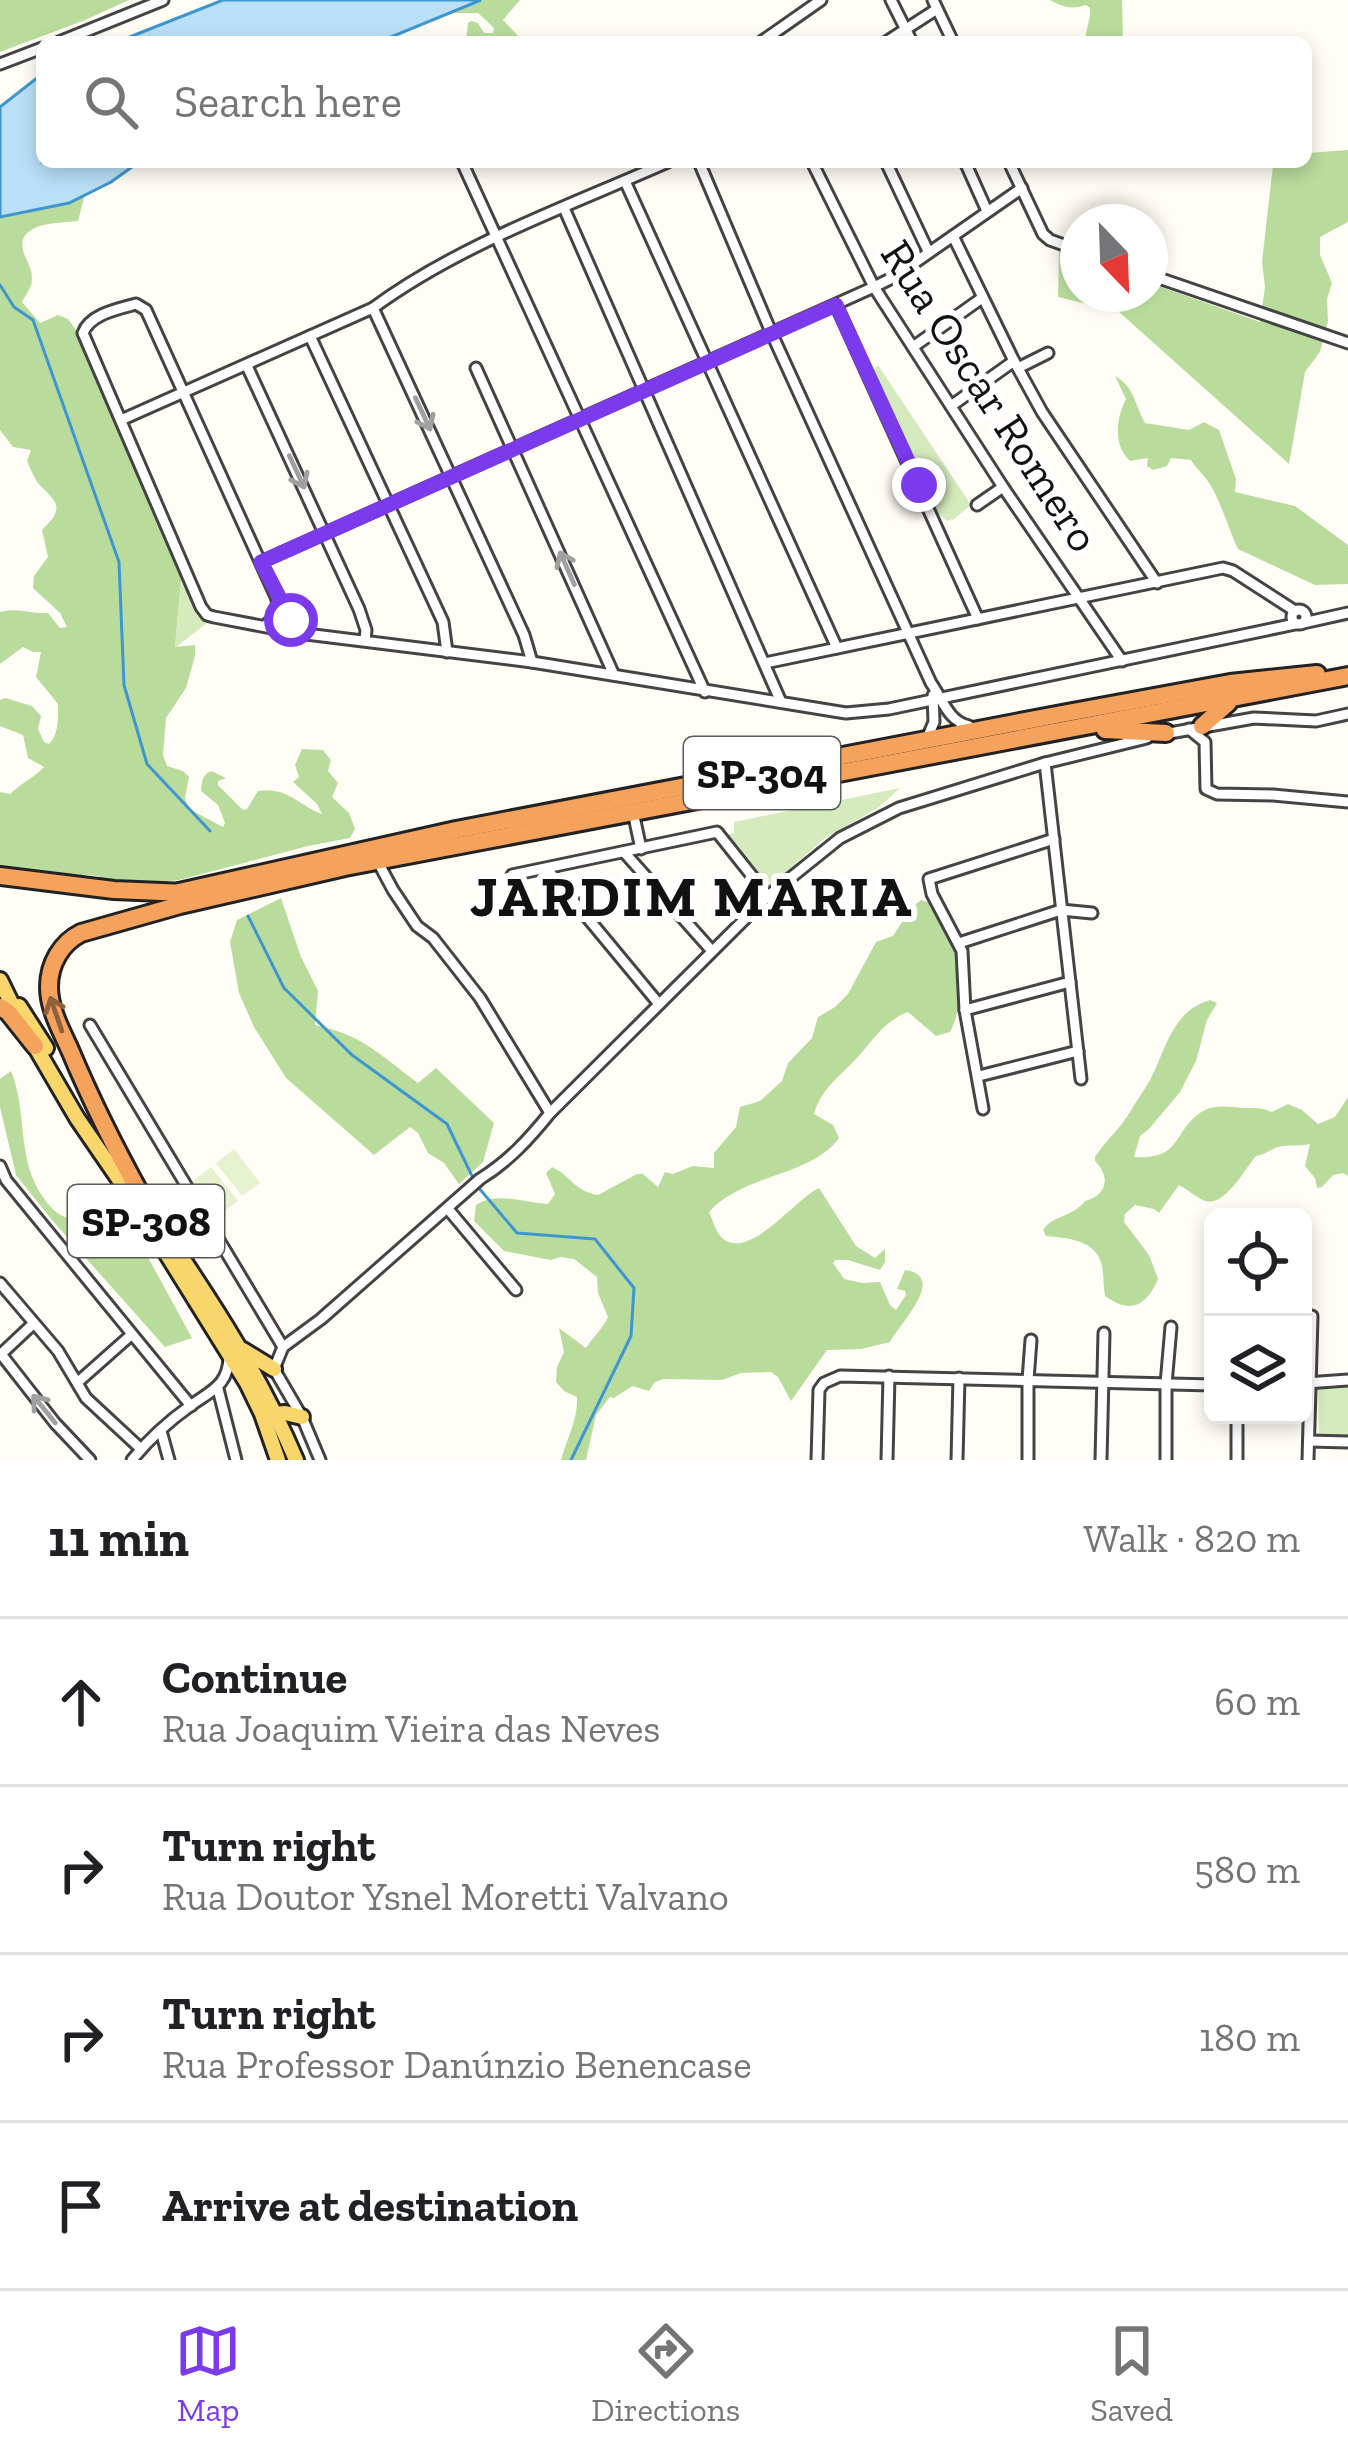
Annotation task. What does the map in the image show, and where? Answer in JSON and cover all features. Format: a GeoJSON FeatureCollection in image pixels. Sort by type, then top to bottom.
{"type":"FeatureCollection","features":[{"type":"Feature","properties":{"kind":"highway","name":"SP-304"},"geometry":{"type":"LineString","coordinates":[[179,898],[217,896],[1348,674]]}},
{"type":"Feature","properties":{"kind":"highway","name":"SP-304"},"geometry":{"type":"LineString","coordinates":[[179,898],[456,830],[1229,683],[1348,674]]}},
{"type":"Feature","properties":{"kind":"highway"},"geometry":{"type":"LineString","coordinates":[[1196,727],[1232,700]]}},
{"type":"Feature","properties":{"kind":"highway"},"geometry":{"type":"LineString","coordinates":[[1074,729],[1166,733]]}},
{"type":"Feature","properties":{"kind":"highway"},"geometry":{"type":"LineString","coordinates":[[519,835],[635,821],[708,806],[739,793]]}},
{"type":"Feature","properties":{"kind":"highway"},"geometry":{"type":"LineString","coordinates":[[0,876],[179,898]]}},
{"type":"Feature","properties":{"kind":"highway"},"geometry":{"type":"LineString","coordinates":[[141,1196],[110,1140],[56,1016],[49,975],[74,936],[179,898]]}},
{"type":"Feature","properties":{"kind":"highway"},"geometry":{"type":"LineString","coordinates":[[2,991],[8,1012],[35,1046]]}},
{"type":"Feature","properties":{"kind":"main road","name":"SP-308"},"geometry":{"type":"LineString","coordinates":[[2,991],[16,1000],[233,1351],[278,1460]]}},
{"type":"Feature","properties":{"kind":"main road","name":"SP-308"},"geometry":{"type":"LineString","coordinates":[[35,1046],[77,1118],[276,1414],[296,1460]]}},
{"type":"Feature","properties":{"kind":"main road"},"geometry":{"type":"LineString","coordinates":[[233,1351],[274,1369]]}},
{"type":"Feature","properties":{"kind":"main road"},"geometry":{"type":"LineString","coordinates":[[276,1414],[302,1417]]}},
{"type":"Feature","properties":{"kind":"street"},"geometry":{"type":"LineString","coordinates":[[74,36],[163,0]]}},
{"type":"Feature","properties":{"kind":"street"},"geometry":{"type":"LineString","coordinates":[[770,36],[821,0]]}},
{"type":"Feature","properties":{"kind":"street"},"geometry":{"type":"LineString","coordinates":[[891,0],[908,36]]}},
{"type":"Feature","properties":{"kind":"street"},"geometry":{"type":"LineString","coordinates":[[896,36],[935,4],[950,36]]}},
{"type":"Feature","properties":{"kind":"street"},"geometry":{"type":"LineString","coordinates":[[0,64],[36,50]]}},
{"type":"Feature","properties":{"kind":"street"},"geometry":{"type":"LineString","coordinates":[[466,168],[705,692]]}},
{"type":"Feature","properties":{"kind":"street"},"geometry":{"type":"LineString","coordinates":[[121,420],[373,308],[429,271],[654,168]]}},
{"type":"Feature","properties":{"kind":"street"},"geometry":{"type":"LineString","coordinates":[[702,168],[937,700],[958,723],[997,728]]}},
{"type":"Feature","properties":{"kind":"street","name":"Rua Oscar Romero"},"geometry":{"type":"LineString","coordinates":[[815,168],[874,287],[1122,661]]}},
{"type":"Feature","properties":{"kind":"street"},"geometry":{"type":"LineString","coordinates":[[889,168],[928,251]]}},
{"type":"Feature","properties":{"kind":"street"},"geometry":{"type":"LineString","coordinates":[[968,168],[987,211]]}},
{"type":"Feature","properties":{"kind":"street"},"geometry":{"type":"LineString","coordinates":[[1013,168],[1043,234],[1060,244]]}},
{"type":"Feature","properties":{"kind":"street"},"geometry":{"type":"LineString","coordinates":[[625,181],[837,648]]}},
{"type":"Feature","properties":{"kind":"street"},"geometry":{"type":"LineString","coordinates":[[261,562],[874,287],[1022,188]]}},
{"type":"Feature","properties":{"kind":"street"},"geometry":{"type":"LineString","coordinates":[[564,208],[782,702]]}},
{"type":"Feature","properties":{"kind":"street"},"geometry":{"type":"LineString","coordinates":[[953,236],[1053,430],[1157,583]]}},
{"type":"Feature","properties":{"kind":"street"},"geometry":{"type":"LineString","coordinates":[[1168,281],[1348,343]]}},
{"type":"Feature","properties":{"kind":"street"},"geometry":{"type":"LineString","coordinates":[[913,347],[982,298]]}},
{"type":"Feature","properties":{"kind":"street"},"geometry":{"type":"LineString","coordinates":[[265,626],[278,613],[272,585],[146,310],[136,304],[94,319],[83,333],[207,615],[298,633],[532,662],[858,713],[1348,613]]}},
{"type":"Feature","properties":{"kind":"street"},"geometry":{"type":"LineString","coordinates":[[836,305],[978,619]]}},
{"type":"Feature","properties":{"kind":"street"},"geometry":{"type":"LineString","coordinates":[[373,308],[524,635],[532,662]]}},
{"type":"Feature","properties":{"kind":"street"},"geometry":{"type":"LineString","coordinates":[[310,336],[443,622],[447,652]]}},
{"type":"Feature","properties":{"kind":"street"},"geometry":{"type":"LineString","coordinates":[[951,406],[1016,364],[1048,352]]}},
{"type":"Feature","properties":{"kind":"street"},"geometry":{"type":"LineString","coordinates":[[247,367],[327,534],[364,622],[364,640]]}},
{"type":"Feature","properties":{"kind":"street"},"geometry":{"type":"LineString","coordinates":[[476,368],[614,675]]}},
{"type":"Feature","properties":{"kind":"street"},"geometry":{"type":"LineString","coordinates":[[977,505],[1003,487]]}},
{"type":"Feature","properties":{"kind":"street"},"geometry":{"type":"LineString","coordinates":[[765,664],[1228,569],[1305,613],[1299,623]]}},
{"type":"Feature","properties":{"kind":"street"},"geometry":{"type":"LineString","coordinates":[[272,585],[298,633]]}},
{"type":"Feature","properties":{"kind":"street"},"geometry":{"type":"LineString","coordinates":[[950,715],[956,696]]}},
{"type":"Feature","properties":{"kind":"street"},"geometry":{"type":"LineString","coordinates":[[923,742],[933,728],[937,700]]}},
{"type":"Feature","properties":{"kind":"street"},"geometry":{"type":"LineString","coordinates":[[320,1460],[274,1369],[283,1347],[524,1145],[712,951],[815,855],[898,808],[1045,764],[1196,727],[1254,718],[1316,721],[1348,714]]}},
{"type":"Feature","properties":{"kind":"street"},"geometry":{"type":"LineString","coordinates":[[1196,727],[1204,742],[1206,789],[1216,794],[1348,802]]}},
{"type":"Feature","properties":{"kind":"street"},"geometry":{"type":"LineString","coordinates":[[1045,764],[1082,1078]]}},
{"type":"Feature","properties":{"kind":"street"},"geometry":{"type":"LineString","coordinates":[[635,821],[641,849]]}},
{"type":"Feature","properties":{"kind":"street"},"geometry":{"type":"LineString","coordinates":[[512,875],[717,832],[768,896]]}},
{"type":"Feature","properties":{"kind":"street"},"geometry":{"type":"LineString","coordinates":[[983,1109],[968,1035],[964,961],[929,879],[1054,839]]}},
{"type":"Feature","properties":{"kind":"street"},"geometry":{"type":"LineString","coordinates":[[624,853],[712,951]]}},
{"type":"Feature","properties":{"kind":"street"},"geometry":{"type":"LineString","coordinates":[[378,861],[417,926],[433,938],[480,998],[550,1113]]}},
{"type":"Feature","properties":{"kind":"street"},"geometry":{"type":"LineString","coordinates":[[547,869],[659,1004]]}},
{"type":"Feature","properties":{"kind":"street"},"geometry":{"type":"LineString","coordinates":[[959,943],[1061,910],[1092,913]]}},
{"type":"Feature","properties":{"kind":"street"},"geometry":{"type":"LineString","coordinates":[[965,1010],[1070,982]]}},
{"type":"Feature","properties":{"kind":"street"},"geometry":{"type":"LineString","coordinates":[[90,1025],[283,1347]]}},
{"type":"Feature","properties":{"kind":"street"},"geometry":{"type":"LineString","coordinates":[[979,1076],[1078,1051]]}},
{"type":"Feature","properties":{"kind":"street"},"geometry":{"type":"LineString","coordinates":[[0,1166],[3,1182],[191,1406]]}},
{"type":"Feature","properties":{"kind":"street"},"geometry":{"type":"LineString","coordinates":[[448,1209],[516,1290]]}},
{"type":"Feature","properties":{"kind":"street"},"geometry":{"type":"LineString","coordinates":[[0,1283],[58,1352],[86,1398],[141,1449]]}},
{"type":"Feature","properties":{"kind":"street"},"geometry":{"type":"LineString","coordinates":[[34,1324],[0,1355],[90,1460]]}},
{"type":"Feature","properties":{"kind":"street"},"geometry":{"type":"LineString","coordinates":[[1166,1460],[1171,1327]]}},
{"type":"Feature","properties":{"kind":"street"},"geometry":{"type":"LineString","coordinates":[[1101,1460],[1104,1333]]}},
{"type":"Feature","properties":{"kind":"street"},"geometry":{"type":"LineString","coordinates":[[78,1382],[131,1335]]}},
{"type":"Feature","properties":{"kind":"street"},"geometry":{"type":"LineString","coordinates":[[1028,1460],[1031,1340]]}},
{"type":"Feature","properties":{"kind":"street"},"geometry":{"type":"LineString","coordinates":[[133,1460],[161,1431],[218,1389],[233,1351]]}},
{"type":"Feature","properties":{"kind":"street"},"geometry":{"type":"LineString","coordinates":[[817,1460],[820,1390],[830,1378],[840,1376],[1204,1385]]}},
{"type":"Feature","properties":{"kind":"street"},"geometry":{"type":"LineString","coordinates":[[887,1460],[889,1376]]}},
{"type":"Feature","properties":{"kind":"street"},"geometry":{"type":"LineString","coordinates":[[957,1460],[959,1378]]}},
{"type":"Feature","properties":{"kind":"street"},"geometry":{"type":"LineString","coordinates":[[1312,1383],[1348,1380]]}},
{"type":"Feature","properties":{"kind":"street"},"geometry":{"type":"LineString","coordinates":[[218,1389],[236,1460]]}},
{"type":"Feature","properties":{"kind":"street"},"geometry":{"type":"LineString","coordinates":[[1237,1460],[1238,1424]]}},
{"type":"Feature","properties":{"kind":"street"},"geometry":{"type":"LineString","coordinates":[[1308,1424],[1308,1460]]}},
{"type":"Feature","properties":{"kind":"street"},"geometry":{"type":"LineString","coordinates":[[161,1431],[170,1460]]}},
{"type":"Feature","properties":{"kind":"street"},"geometry":{"type":"LineString","coordinates":[[1309,1441],[1348,1442]]}},
{"type":"Feature","properties":{"kind":"green space"},"geometry":{"type":"Polygon","coordinates":[[[0,0],[129,0],[85,20],[0,52],[0,0]]]}},
{"type":"Feature","properties":{"kind":"green space"},"geometry":{"type":"Polygon","coordinates":[[[440,0],[520,0],[503,20],[518,36],[467,36],[471,21],[484,33],[493,33],[494,28],[478,13],[454,13],[440,0]]]}},
{"type":"Feature","properties":{"kind":"green space"},"geometry":{"type":"Polygon","coordinates":[[[1050,0],[1122,0],[1123,36],[1085,36],[1090,8],[1050,0]]]}},
{"type":"Feature","properties":{"kind":"green space"},"geometry":{"type":"Polygon","coordinates":[[[1348,150],[1348,222],[1320,237],[1320,255],[1332,283],[1328,321],[1320,352],[1305,372],[1289,464],[1119,312],[1168,312],[1168,289],[1260,322],[1273,168],[1312,168],[1312,153],[1348,150]]]}},
{"type":"Feature","properties":{"kind":"green space"},"geometry":{"type":"Polygon","coordinates":[[[116,178],[85,194],[78,221],[38,227],[24,237],[32,281],[22,302],[40,323],[58,315],[74,327],[182,568],[175,647],[195,645],[195,656],[186,688],[166,718],[163,755],[167,766],[189,777],[185,798],[189,809],[223,827],[218,805],[201,791],[208,773],[226,778],[218,785],[243,810],[258,791],[268,790],[322,814],[293,782],[299,777],[295,765],[302,749],[323,750],[331,760],[328,771],[338,783],[332,797],[349,813],[355,829],[350,838],[179,880],[107,882],[87,875],[0,883],[0,792],[10,794],[44,767],[28,758],[23,735],[0,726],[0,700],[32,706],[41,716],[38,729],[49,744],[56,731],[58,704],[36,677],[41,652],[23,647],[0,664],[0,612],[48,613],[60,628],[67,627],[60,613],[33,588],[34,576],[48,557],[42,530],[54,516],[56,504],[31,470],[27,461],[31,450],[13,447],[0,430],[0,200],[116,178]]]}},
{"type":"Feature","properties":{"kind":"green space"},"geometry":{"type":"Polygon","coordinates":[[[878,365],[971,505],[954,519],[947,521],[936,512],[873,371],[878,365]]]}},
{"type":"Feature","properties":{"kind":"green space"},"geometry":{"type":"Polygon","coordinates":[[[1115,376],[1130,391],[1145,423],[1189,430],[1204,422],[1219,430],[1236,479],[1235,492],[1295,506],[1348,545],[1348,584],[1315,585],[1238,549],[1213,490],[1191,460],[1171,458],[1167,466],[1153,470],[1147,466],[1148,458],[1130,461],[1119,440],[1118,423],[1126,399],[1115,376]]]}},
{"type":"Feature","properties":{"kind":"green space"},"geometry":{"type":"Polygon","coordinates":[[[182,568],[207,623],[175,648],[182,568]]]}},
{"type":"Feature","properties":{"kind":"green space"},"geometry":{"type":"Polygon","coordinates":[[[900,788],[878,808],[825,838],[770,886],[728,835],[734,833],[734,822],[900,788]]]}},
{"type":"Feature","properties":{"kind":"green space"},"geometry":{"type":"Polygon","coordinates":[[[281,898],[318,991],[315,1025],[359,1040],[418,1083],[436,1068],[494,1123],[483,1162],[459,1184],[410,1127],[374,1155],[286,1078],[254,1027],[239,993],[230,942],[237,920],[281,898]]]}},
{"type":"Feature","properties":{"kind":"green space"},"geometry":{"type":"Polygon","coordinates":[[[921,900],[934,904],[957,953],[962,984],[950,1032],[936,1036],[908,1012],[891,1021],[817,1105],[814,1114],[833,1125],[839,1138],[827,1151],[740,1190],[709,1212],[722,1238],[745,1242],[819,1188],[856,1246],[875,1258],[885,1249],[880,1270],[835,1260],[844,1279],[880,1282],[896,1310],[906,1295],[897,1289],[905,1270],[917,1274],[922,1290],[910,1312],[890,1342],[827,1350],[791,1401],[771,1372],[741,1373],[722,1380],[663,1379],[649,1391],[632,1386],[610,1397],[596,1415],[586,1460],[561,1460],[577,1397],[556,1382],[564,1352],[559,1328],[586,1348],[601,1329],[608,1317],[597,1277],[574,1259],[551,1260],[504,1251],[474,1221],[476,1205],[502,1198],[548,1204],[555,1194],[546,1173],[552,1167],[598,1195],[637,1174],[658,1187],[665,1172],[673,1174],[693,1166],[714,1168],[714,1153],[736,1127],[740,1107],[760,1101],[782,1081],[788,1063],[812,1038],[818,1017],[848,994],[876,942],[893,936],[921,900]]]}},
{"type":"Feature","properties":{"kind":"green space"},"geometry":{"type":"Polygon","coordinates":[[[1210,1000],[1217,1003],[1207,1020],[1196,1061],[1180,1092],[1140,1136],[1134,1157],[1169,1149],[1193,1119],[1212,1107],[1272,1112],[1288,1104],[1318,1124],[1335,1117],[1348,1097],[1348,1176],[1333,1175],[1317,1188],[1305,1166],[1310,1144],[1282,1146],[1256,1156],[1220,1198],[1205,1201],[1179,1185],[1159,1213],[1135,1205],[1124,1222],[1149,1255],[1158,1279],[1143,1301],[1122,1305],[1105,1296],[1102,1266],[1094,1251],[1080,1242],[1046,1236],[1043,1230],[1102,1190],[1105,1179],[1095,1157],[1145,1088],[1179,1022],[1210,1000]]]}},
{"type":"Feature","properties":{"kind":"green space"},"geometry":{"type":"Polygon","coordinates":[[[11,1071],[28,1162],[42,1195],[65,1217],[138,1239],[192,1338],[165,1347],[16,1175],[0,1107],[0,1079],[11,1071]]]}},
{"type":"Feature","properties":{"kind":"green space"},"geometry":{"type":"Polygon","coordinates":[[[234,1149],[260,1183],[242,1196],[216,1163],[234,1149]]]}},
{"type":"Feature","properties":{"kind":"green space"},"geometry":{"type":"Polygon","coordinates":[[[211,1167],[238,1201],[219,1215],[193,1181],[211,1167]]]}},
{"type":"Feature","properties":{"kind":"green space"},"geometry":{"type":"Polygon","coordinates":[[[1348,1383],[1348,1438],[1319,1439],[1318,1384],[1348,1383]]]}},
{"type":"Feature","properties":{"kind":"water"},"geometry":{"type":"Polygon","coordinates":[[[223,0],[481,0],[394,36],[132,36],[223,0]]]}},
{"type":"Feature","properties":{"kind":"water"},"geometry":{"type":"Polygon","coordinates":[[[36,79],[36,168],[131,168],[69,203],[0,217],[0,107],[36,79]]]}},
{"type":"Feature","properties":{"kind":"waterway"},"geometry":{"type":"LineString","coordinates":[[0,285],[14,307],[33,320],[119,562],[124,685],[147,764],[210,831]]}},
{"type":"Feature","properties":{"kind":"waterway"},"geometry":{"type":"LineString","coordinates":[[248,916],[284,988],[352,1055],[447,1124],[473,1178]]}},
{"type":"Feature","properties":{"kind":"waterway"},"geometry":{"type":"LineString","coordinates":[[478,1187],[517,1233],[595,1239],[634,1288],[631,1336],[571,1460]]}},
{"type":"Feature","properties":{"kind":"district","name":"JARDIM MARIA"},"geometry":{"type":"Point","coordinates":[692,896]}},
{"type":"Feature","properties":{"kind":"route"},"geometry":{"type":"LineString","coordinates":[[291,620],[261,562],[836,305],[919,485]]}}]}
